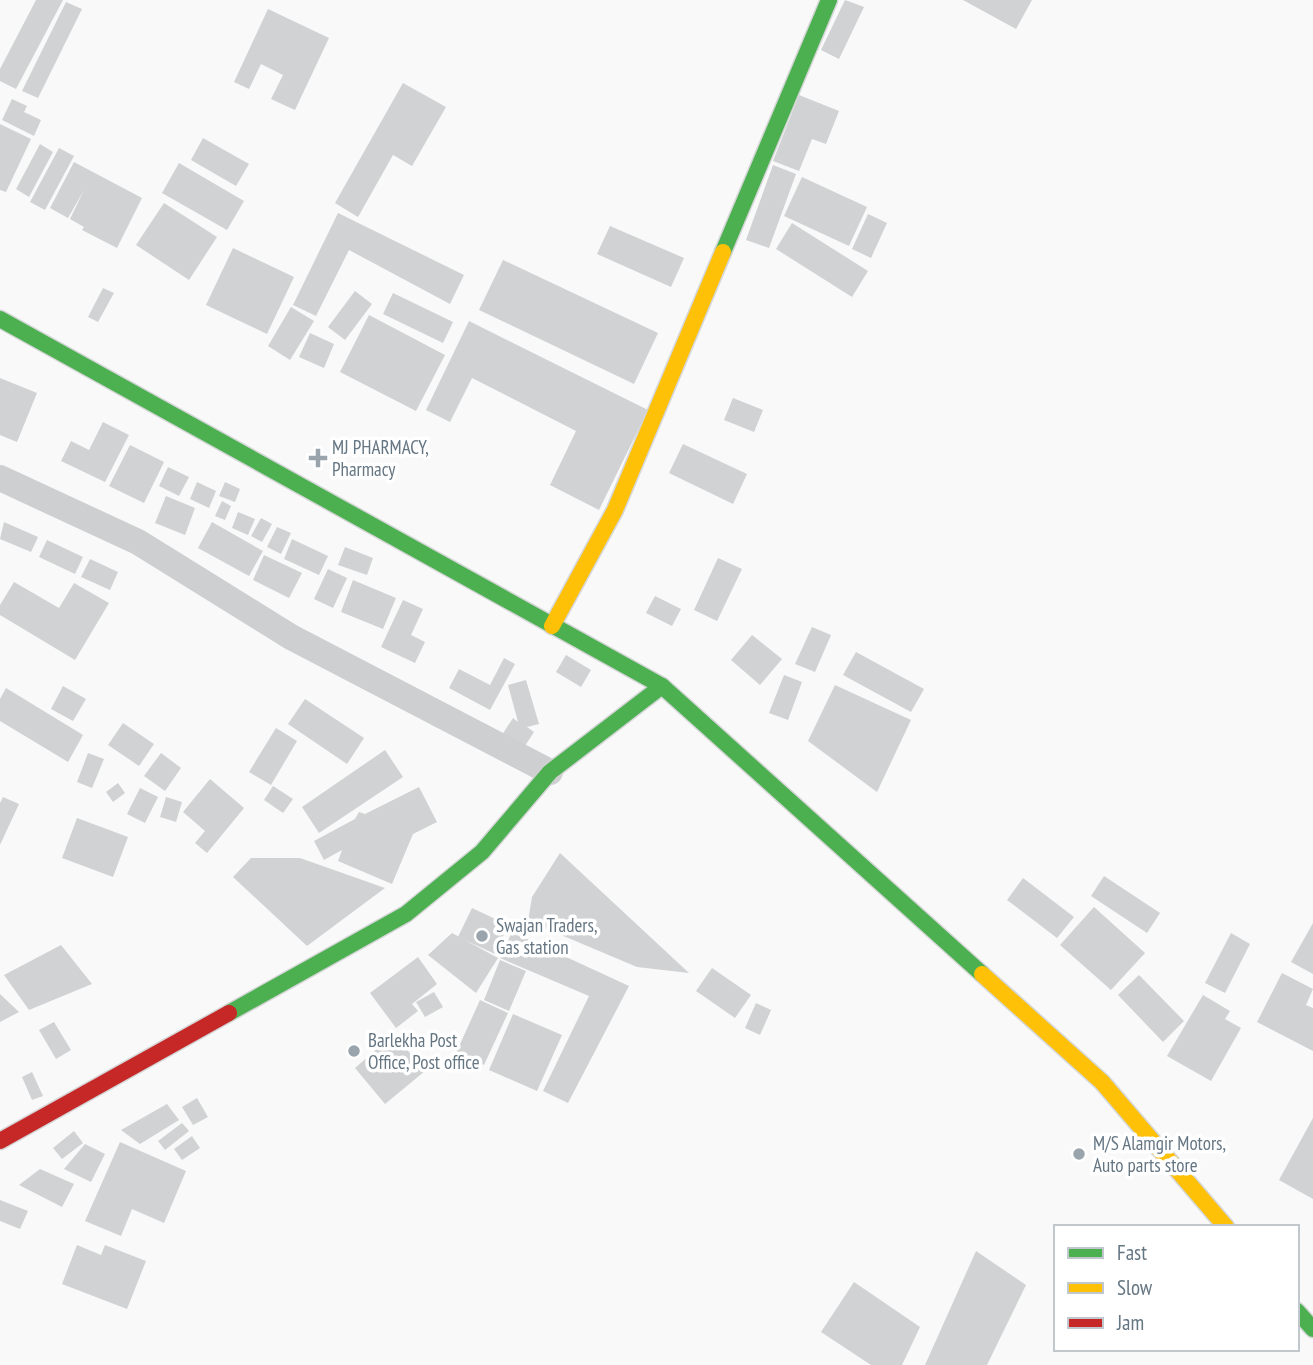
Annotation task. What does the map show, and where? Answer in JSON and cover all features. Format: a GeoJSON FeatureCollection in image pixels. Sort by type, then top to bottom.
{"type":"FeatureCollection","features":[{"type":"Feature","properties":{"kind":"main road"},"geometry":{"type":"LineString","coordinates":[[552,626],[615,510],[829,0]]}},
{"type":"Feature","properties":{"kind":"main road"},"geometry":{"type":"LineString","coordinates":[[0,319],[662,686],[1102,1082],[1224,1225]]}},
{"type":"Feature","properties":{"kind":"main road"},"geometry":{"type":"LineString","coordinates":[[0,1141],[405,914],[482,852],[518,806],[550,772],[662,686]]}},
{"type":"Feature","properties":{"kind":"main road"},"geometry":{"type":"LineString","coordinates":[[1299,1313],[1313,1329]]}},
{"type":"Feature","properties":{"kind":"street"},"geometry":{"type":"LineString","coordinates":[[0,478],[138,542],[291,637],[550,772]]}},
{"type":"Feature","properties":{"kind":"building"},"geometry":{"type":"Polygon","coordinates":[[[36,0],[63,0],[16,89],[0,81],[0,69],[36,0]]]}},
{"type":"Feature","properties":{"kind":"building"},"geometry":{"type":"Polygon","coordinates":[[[845,0],[864,7],[839,59],[821,50],[845,0]]]}},
{"type":"Feature","properties":{"kind":"building"},"geometry":{"type":"Polygon","coordinates":[[[963,0],[1032,0],[1016,29],[963,0]]]}},
{"type":"Feature","properties":{"kind":"building"},"geometry":{"type":"Polygon","coordinates":[[[66,2],[82,9],[38,98],[22,91],[66,2]]]}},
{"type":"Feature","properties":{"kind":"building"},"geometry":{"type":"Polygon","coordinates":[[[268,9],[329,38],[295,110],[271,99],[283,75],[261,64],[249,89],[234,82],[268,9]]]}},
{"type":"Feature","properties":{"kind":"building"},"geometry":{"type":"Polygon","coordinates":[[[403,83],[446,107],[412,166],[393,155],[358,217],[335,203],[403,83]]]}},
{"type":"Feature","properties":{"kind":"building"},"geometry":{"type":"Polygon","coordinates":[[[799,95],[839,111],[826,144],[812,139],[799,171],[773,161],[799,95]]]}},
{"type":"Feature","properties":{"kind":"building"},"geometry":{"type":"Polygon","coordinates":[[[12,99],[27,106],[24,112],[41,120],[34,136],[2,120],[12,99]]]}},
{"type":"Feature","properties":{"kind":"building"},"geometry":{"type":"Polygon","coordinates":[[[0,124],[31,139],[6,192],[0,190],[0,124]]]}},
{"type":"Feature","properties":{"kind":"building"},"geometry":{"type":"Polygon","coordinates":[[[203,138],[249,164],[236,186],[191,160],[203,138]]]}},
{"type":"Feature","properties":{"kind":"building"},"geometry":{"type":"Polygon","coordinates":[[[40,144],[53,152],[29,197],[16,189],[40,144]]]}},
{"type":"Feature","properties":{"kind":"building"},"geometry":{"type":"Polygon","coordinates":[[[59,148],[74,156],[45,210],[30,202],[59,148]]]}},
{"type":"Feature","properties":{"kind":"building"},"geometry":{"type":"Polygon","coordinates":[[[74,162],[142,198],[117,248],[82,230],[84,227],[70,219],[84,190],[68,218],[50,208],[74,162]]]}},
{"type":"Feature","properties":{"kind":"building"},"geometry":{"type":"Polygon","coordinates":[[[179,163],[244,201],[227,230],[162,193],[179,163]]]}},
{"type":"Feature","properties":{"kind":"building"},"geometry":{"type":"Polygon","coordinates":[[[773,165],[796,174],[769,248],[746,240],[773,165]]]}},
{"type":"Feature","properties":{"kind":"building"},"geometry":{"type":"Polygon","coordinates":[[[802,177],[867,207],[849,246],[784,216],[802,177]]]}},
{"type":"Feature","properties":{"kind":"building"},"geometry":{"type":"Polygon","coordinates":[[[164,203],[217,237],[189,280],[136,245],[164,203]]]}},
{"type":"Feature","properties":{"kind":"building"},"geometry":{"type":"Polygon","coordinates":[[[338,213],[464,275],[450,304],[349,250],[316,316],[293,305],[338,213]]]}},
{"type":"Feature","properties":{"kind":"building"},"geometry":{"type":"Polygon","coordinates":[[[868,214],[887,223],[871,258],[852,249],[868,214]]]}},
{"type":"Feature","properties":{"kind":"building"},"geometry":{"type":"Polygon","coordinates":[[[792,223],[868,271],[852,297],[776,249],[792,223]]]}},
{"type":"Feature","properties":{"kind":"building"},"geometry":{"type":"Polygon","coordinates":[[[610,226],[684,258],[671,287],[597,254],[610,226]]]}},
{"type":"Feature","properties":{"kind":"building"},"geometry":{"type":"Polygon","coordinates":[[[233,248],[294,277],[267,334],[206,305],[233,248]]]}},
{"type":"Feature","properties":{"kind":"building"},"geometry":{"type":"Polygon","coordinates":[[[503,260],[658,333],[634,384],[479,310],[503,260]]]}},
{"type":"Feature","properties":{"kind":"building"},"geometry":{"type":"Polygon","coordinates":[[[103,288],[114,293],[98,322],[88,317],[103,288]]]}},
{"type":"Feature","properties":{"kind":"building"},"geometry":{"type":"Polygon","coordinates":[[[355,291],[372,304],[345,340],[328,327],[355,291]]]}},
{"type":"Feature","properties":{"kind":"building"},"geometry":{"type":"Polygon","coordinates":[[[393,293],[453,322],[443,343],[383,314],[393,293]]]}},
{"type":"Feature","properties":{"kind":"building"},"geometry":{"type":"Polygon","coordinates":[[[291,307],[314,321],[290,360],[268,346],[291,307]]]}},
{"type":"Feature","properties":{"kind":"building"},"geometry":{"type":"Polygon","coordinates":[[[369,315],[445,355],[416,411],[340,372],[369,315]]]}},
{"type":"Feature","properties":{"kind":"building"},"geometry":{"type":"Polygon","coordinates":[[[469,321],[648,410],[599,510],[550,485],[576,431],[472,378],[450,422],[426,410],[469,321]]]}},
{"type":"Feature","properties":{"kind":"building"},"geometry":{"type":"Polygon","coordinates":[[[310,333],[334,344],[324,368],[299,357],[310,333]]]}},
{"type":"Feature","properties":{"kind":"building"},"geometry":{"type":"Polygon","coordinates":[[[0,378],[37,393],[17,442],[0,435],[0,378]]]}},
{"type":"Feature","properties":{"kind":"building"},"geometry":{"type":"Polygon","coordinates":[[[733,398],[763,410],[754,432],[724,420],[733,398]]]}},
{"type":"Feature","properties":{"kind":"building"},"geometry":{"type":"Polygon","coordinates":[[[103,422],[129,435],[105,482],[61,461],[71,441],[89,450],[103,422]]]}},
{"type":"Feature","properties":{"kind":"building"},"geometry":{"type":"Polygon","coordinates":[[[683,444],[747,474],[733,504],[669,473],[683,444]]]}},
{"type":"Feature","properties":{"kind":"building"},"geometry":{"type":"Polygon","coordinates":[[[130,445],[164,462],[144,503],[109,486],[130,445]]]}},
{"type":"Feature","properties":{"kind":"building"},"geometry":{"type":"Polygon","coordinates":[[[168,467],[189,477],[179,496],[159,486],[168,467]]]}},
{"type":"Feature","properties":{"kind":"building"},"geometry":{"type":"Polygon","coordinates":[[[197,482],[216,491],[209,508],[190,499],[197,482]]]}},
{"type":"Feature","properties":{"kind":"building"},"geometry":{"type":"Polygon","coordinates":[[[225,482],[240,489],[235,502],[219,496],[225,482]]]}},
{"type":"Feature","properties":{"kind":"building"},"geometry":{"type":"Polygon","coordinates":[[[166,496],[195,508],[185,535],[155,523],[166,496]]]}},
{"type":"Feature","properties":{"kind":"building"},"geometry":{"type":"Polygon","coordinates":[[[222,501],[231,506],[225,520],[215,516],[222,501]]]}},
{"type":"Feature","properties":{"kind":"building"},"geometry":{"type":"Polygon","coordinates":[[[238,512],[255,519],[248,535],[232,528],[238,512]]]}},
{"type":"Feature","properties":{"kind":"building"},"geometry":{"type":"Polygon","coordinates":[[[261,518],[272,524],[262,542],[251,536],[261,518]]]}},
{"type":"Feature","properties":{"kind":"building"},"geometry":{"type":"Polygon","coordinates":[[[4,522],[38,537],[31,552],[0,539],[4,522]]]}},
{"type":"Feature","properties":{"kind":"building"},"geometry":{"type":"Polygon","coordinates":[[[212,522],[263,551],[249,576],[198,548],[212,522]]]}},
{"type":"Feature","properties":{"kind":"building"},"geometry":{"type":"Polygon","coordinates":[[[277,527],[291,533],[281,554],[267,547],[277,527]]]}},
{"type":"Feature","properties":{"kind":"building"},"geometry":{"type":"Polygon","coordinates":[[[292,539],[328,556],[319,575],[284,559],[292,539]]]}},
{"type":"Feature","properties":{"kind":"building"},"geometry":{"type":"Polygon","coordinates":[[[47,540],[83,557],[75,574],[39,557],[47,540]]]}},
{"type":"Feature","properties":{"kind":"building"},"geometry":{"type":"Polygon","coordinates":[[[345,547],[373,558],[367,575],[338,565],[345,547]]]}},
{"type":"Feature","properties":{"kind":"building"},"geometry":{"type":"Polygon","coordinates":[[[264,555],[302,573],[289,598],[253,580],[264,555]]]}},
{"type":"Feature","properties":{"kind":"building"},"geometry":{"type":"Polygon","coordinates":[[[718,558],[742,569],[717,621],[694,610],[718,558]]]}},
{"type":"Feature","properties":{"kind":"building"},"geometry":{"type":"Polygon","coordinates":[[[90,559],[118,572],[110,590],[81,577],[90,559]]]}},
{"type":"Feature","properties":{"kind":"building"},"geometry":{"type":"Polygon","coordinates":[[[328,569],[347,578],[333,608],[314,599],[328,569]]]}},
{"type":"Feature","properties":{"kind":"building"},"geometry":{"type":"Polygon","coordinates":[[[353,580],[396,598],[383,629],[341,612],[353,580]]]}},
{"type":"Feature","properties":{"kind":"building"},"geometry":{"type":"Polygon","coordinates":[[[14,582],[59,608],[74,583],[109,603],[75,660],[0,615],[0,605],[14,582]]]}},
{"type":"Feature","properties":{"kind":"building"},"geometry":{"type":"Polygon","coordinates":[[[655,596],[681,609],[672,626],[646,613],[655,596]]]}},
{"type":"Feature","properties":{"kind":"building"},"geometry":{"type":"Polygon","coordinates":[[[403,600],[423,609],[411,635],[425,642],[415,663],[381,647],[403,600]]]}},
{"type":"Feature","properties":{"kind":"building"},"geometry":{"type":"Polygon","coordinates":[[[812,627],[831,635],[815,672],[795,664],[812,627]]]}},
{"type":"Feature","properties":{"kind":"building"},"geometry":{"type":"Polygon","coordinates":[[[752,635],[782,659],[760,685],[731,660],[752,635]]]}},
{"type":"Feature","properties":{"kind":"building"},"geometry":{"type":"Polygon","coordinates":[[[856,652],[924,689],[911,712],[843,675],[856,652]]]}},
{"type":"Feature","properties":{"kind":"building"},"geometry":{"type":"Polygon","coordinates":[[[566,655],[591,670],[581,687],[556,672],[566,655]]]}},
{"type":"Feature","properties":{"kind":"building"},"geometry":{"type":"Polygon","coordinates":[[[504,658],[515,664],[490,710],[449,688],[459,669],[490,685],[504,658]]]}},
{"type":"Feature","properties":{"kind":"building"},"geometry":{"type":"Polygon","coordinates":[[[784,675],[802,682],[788,720],[769,713],[784,675]]]}},
{"type":"Feature","properties":{"kind":"building"},"geometry":{"type":"Polygon","coordinates":[[[526,680],[539,724],[527,727],[534,732],[521,752],[500,738],[513,718],[518,722],[508,685],[526,680]]]}},
{"type":"Feature","properties":{"kind":"building"},"geometry":{"type":"Polygon","coordinates":[[[835,685],[911,720],[877,792],[808,741],[835,685]]]}},
{"type":"Feature","properties":{"kind":"building"},"geometry":{"type":"Polygon","coordinates":[[[63,686],[86,699],[73,721],[51,709],[63,686]]]}},
{"type":"Feature","properties":{"kind":"building"},"geometry":{"type":"Polygon","coordinates":[[[6,688],[83,735],[68,762],[0,721],[0,699],[6,688]]]}},
{"type":"Feature","properties":{"kind":"building"},"geometry":{"type":"Polygon","coordinates":[[[305,699],[364,738],[347,764],[288,724],[305,699]]]}},
{"type":"Feature","properties":{"kind":"building"},"geometry":{"type":"Polygon","coordinates":[[[123,723],[154,744],[139,766],[108,745],[123,723]]]}},
{"type":"Feature","properties":{"kind":"building"},"geometry":{"type":"Polygon","coordinates":[[[276,728],[297,741],[271,785],[249,772],[276,728]]]}},
{"type":"Feature","properties":{"kind":"building"},"geometry":{"type":"Polygon","coordinates":[[[385,750],[403,777],[319,833],[302,807],[385,750]]]}},
{"type":"Feature","properties":{"kind":"building"},"geometry":{"type":"Polygon","coordinates":[[[88,753],[104,759],[92,788],[77,782],[88,753]]]}},
{"type":"Feature","properties":{"kind":"building"},"geometry":{"type":"Polygon","coordinates":[[[161,753],[181,768],[165,791],[144,776],[161,753]]]}},
{"type":"Feature","properties":{"kind":"building"},"geometry":{"type":"Polygon","coordinates":[[[210,779],[244,808],[207,853],[195,843],[205,831],[183,812],[210,779]]]}},
{"type":"Feature","properties":{"kind":"building"},"geometry":{"type":"Polygon","coordinates":[[[118,783],[125,793],[113,802],[106,792],[118,783]]]}},
{"type":"Feature","properties":{"kind":"building"},"geometry":{"type":"Polygon","coordinates":[[[273,786],[293,799],[283,813],[264,800],[273,786]]]}},
{"type":"Feature","properties":{"kind":"building"},"geometry":{"type":"Polygon","coordinates":[[[419,787],[437,822],[413,834],[392,884],[338,861],[342,850],[324,860],[314,841],[355,819],[359,812],[365,814],[419,787]]]}},
{"type":"Feature","properties":{"kind":"building"},"geometry":{"type":"Polygon","coordinates":[[[140,788],[158,797],[145,823],[127,814],[140,788]]]}},
{"type":"Feature","properties":{"kind":"building"},"geometry":{"type":"Polygon","coordinates":[[[3,797],[19,804],[0,845],[0,803],[3,797]]]}},
{"type":"Feature","properties":{"kind":"building"},"geometry":{"type":"Polygon","coordinates":[[[166,797],[182,802],[176,822],[160,817],[166,797]]]}},
{"type":"Feature","properties":{"kind":"building"},"geometry":{"type":"Polygon","coordinates":[[[77,818],[128,837],[113,877],[62,858],[77,818]]]}},
{"type":"Feature","properties":{"kind":"building"},"geometry":{"type":"Polygon","coordinates":[[[560,853],[689,973],[637,967],[528,921],[532,897],[560,853]]]}},
{"type":"Feature","properties":{"kind":"building"},"geometry":{"type":"Polygon","coordinates":[[[251,858],[300,858],[385,888],[307,946],[233,877],[251,858]]]}},
{"type":"Feature","properties":{"kind":"building"},"geometry":{"type":"Polygon","coordinates":[[[1104,876],[1160,913],[1147,933],[1091,896],[1104,876]]]}},
{"type":"Feature","properties":{"kind":"building"},"geometry":{"type":"Polygon","coordinates":[[[1023,878],[1074,917],[1057,938],[1007,900],[1023,878]]]}},
{"type":"Feature","properties":{"kind":"building"},"geometry":{"type":"Polygon","coordinates":[[[1094,907],[1145,953],[1111,990],[1060,945],[1094,907]]]}},
{"type":"Feature","properties":{"kind":"building"},"geometry":{"type":"Polygon","coordinates":[[[472,908],[508,925],[495,954],[458,937],[472,908]]]}},
{"type":"Feature","properties":{"kind":"building"},"geometry":{"type":"Polygon","coordinates":[[[1313,923],[1313,974],[1291,962],[1313,923]]]}},
{"type":"Feature","properties":{"kind":"building"},"geometry":{"type":"Polygon","coordinates":[[[512,932],[629,986],[568,1103],[543,1091],[589,996],[500,958],[512,932]]]}},
{"type":"Feature","properties":{"kind":"building"},"geometry":{"type":"Polygon","coordinates":[[[452,933],[498,958],[476,993],[428,955],[452,933]]]}},
{"type":"Feature","properties":{"kind":"building"},"geometry":{"type":"Polygon","coordinates":[[[1231,933],[1250,944],[1225,993],[1205,983],[1231,933]]]}},
{"type":"Feature","properties":{"kind":"building"},"geometry":{"type":"Polygon","coordinates":[[[61,945],[92,984],[29,1010],[4,975],[61,945]]]}},
{"type":"Feature","properties":{"kind":"building"},"geometry":{"type":"Polygon","coordinates":[[[418,957],[437,984],[412,1004],[418,1011],[396,1028],[370,993],[418,957]]]}},
{"type":"Feature","properties":{"kind":"building"},"geometry":{"type":"Polygon","coordinates":[[[500,960],[526,971],[509,1011],[484,1000],[500,960]]]}},
{"type":"Feature","properties":{"kind":"building"},"geometry":{"type":"Polygon","coordinates":[[[712,968],[751,995],[735,1018],[696,991],[712,968]]]}},
{"type":"Feature","properties":{"kind":"building"},"geometry":{"type":"Polygon","coordinates":[[[1282,973],[1313,989],[1306,1005],[1313,1008],[1313,1051],[1257,1022],[1282,973]]]}},
{"type":"Feature","properties":{"kind":"building"},"geometry":{"type":"Polygon","coordinates":[[[1139,975],[1184,1021],[1163,1042],[1118,995],[1139,975]]]}},
{"type":"Feature","properties":{"kind":"building"},"geometry":{"type":"Polygon","coordinates":[[[434,992],[443,1007],[425,1017],[416,1002],[434,992]]]}},
{"type":"Feature","properties":{"kind":"building"},"geometry":{"type":"Polygon","coordinates":[[[0,994],[19,1012],[0,1022],[0,994]]]}},
{"type":"Feature","properties":{"kind":"building"},"geometry":{"type":"Polygon","coordinates":[[[1203,995],[1230,1011],[1225,1019],[1241,1028],[1211,1081],[1167,1056],[1203,995]]]}},
{"type":"Feature","properties":{"kind":"building"},"geometry":{"type":"Polygon","coordinates":[[[480,1000],[508,1013],[484,1065],[456,1053],[480,1000]]]}},
{"type":"Feature","properties":{"kind":"building"},"geometry":{"type":"Polygon","coordinates":[[[756,1003],[771,1010],[760,1035],[745,1028],[756,1003]]]}},
{"type":"Feature","properties":{"kind":"building"},"geometry":{"type":"Polygon","coordinates":[[[513,1014],[562,1035],[537,1091],[489,1070],[513,1014]]]}},
{"type":"Feature","properties":{"kind":"building"},"geometry":{"type":"Polygon","coordinates":[[[54,1022],[71,1050],[56,1059],[39,1030],[54,1022]]]}},
{"type":"Feature","properties":{"kind":"building"},"geometry":{"type":"Polygon","coordinates":[[[394,1034],[425,1071],[385,1104],[355,1068],[394,1034]]]}},
{"type":"Feature","properties":{"kind":"building"},"geometry":{"type":"Polygon","coordinates":[[[32,1072],[43,1096],[32,1100],[22,1077],[32,1072]]]}},
{"type":"Feature","properties":{"kind":"building"},"geometry":{"type":"Polygon","coordinates":[[[197,1098],[208,1117],[193,1125],[182,1107],[197,1098]]]}},
{"type":"Feature","properties":{"kind":"building"},"geometry":{"type":"Polygon","coordinates":[[[167,1104],[179,1120],[140,1144],[121,1130],[167,1104]]]}},
{"type":"Feature","properties":{"kind":"building"},"geometry":{"type":"Polygon","coordinates":[[[1313,1118],[1313,1199],[1279,1180],[1313,1118]]]}},
{"type":"Feature","properties":{"kind":"building"},"geometry":{"type":"Polygon","coordinates":[[[182,1123],[189,1131],[165,1150],[158,1141],[182,1123]]]}},
{"type":"Feature","properties":{"kind":"building"},"geometry":{"type":"Polygon","coordinates":[[[74,1131],[83,1143],[62,1159],[53,1148],[74,1131]]]}},
{"type":"Feature","properties":{"kind":"building"},"geometry":{"type":"Polygon","coordinates":[[[192,1136],[200,1148],[182,1160],[174,1149],[192,1136]]]}},
{"type":"Feature","properties":{"kind":"building"},"geometry":{"type":"Polygon","coordinates":[[[120,1142],[186,1171],[164,1223],[132,1209],[121,1236],[85,1221],[120,1142]]]}},
{"type":"Feature","properties":{"kind":"building"},"geometry":{"type":"Polygon","coordinates":[[[85,1144],[105,1154],[91,1182],[64,1169],[85,1144]]]}},
{"type":"Feature","properties":{"kind":"building"},"geometry":{"type":"Polygon","coordinates":[[[40,1169],[74,1184],[62,1207],[19,1185],[40,1169]]]}},
{"type":"Feature","properties":{"kind":"building"},"geometry":{"type":"Polygon","coordinates":[[[0,1200],[28,1211],[20,1229],[0,1221],[0,1200]]]}},
{"type":"Feature","properties":{"kind":"building"},"geometry":{"type":"Polygon","coordinates":[[[77,1245],[101,1255],[105,1245],[146,1261],[127,1309],[62,1284],[77,1245]]]}},
{"type":"Feature","properties":{"kind":"building"},"geometry":{"type":"Polygon","coordinates":[[[976,1251],[1026,1285],[987,1365],[925,1365],[976,1251]]]}},
{"type":"Feature","properties":{"kind":"building"},"geometry":{"type":"Polygon","coordinates":[[[854,1282],[920,1327],[902,1365],[871,1365],[821,1332],[854,1282]]]}},
{"type":"Feature","properties":{"kind":"traffic: fast"},"geometry":{"type":"LineString","coordinates":[[723,252],[829,0]]}},
{"type":"Feature","properties":{"kind":"traffic: fast"},"geometry":{"type":"LineString","coordinates":[[0,319],[662,686]]}},
{"type":"Feature","properties":{"kind":"traffic: fast"},"geometry":{"type":"LineString","coordinates":[[229,1013],[406,914],[482,852],[550,772],[662,686],[982,974]]}},
{"type":"Feature","properties":{"kind":"traffic: fast"},"geometry":{"type":"LineString","coordinates":[[1299,1313],[1313,1329]]}},
{"type":"Feature","properties":{"kind":"traffic: slow"},"geometry":{"type":"LineString","coordinates":[[552,626],[615,510],[723,252]]}},
{"type":"Feature","properties":{"kind":"traffic: slow"},"geometry":{"type":"LineString","coordinates":[[982,974],[1102,1082],[1224,1225]]}},
{"type":"Feature","properties":{"kind":"traffic: jam"},"geometry":{"type":"LineString","coordinates":[[0,1141],[229,1013]]}},
{"type":"Feature","properties":{"kind":"place","name":"MJ PHARMACY, Pharmacy"},"geometry":{"type":"Point","coordinates":[318,458]}},
{"type":"Feature","properties":{"kind":"place","name":"Swajan Traders, Gas station"},"geometry":{"type":"Point","coordinates":[482,936]}},
{"type":"Feature","properties":{"kind":"place","name":"Barlekha Post Office, Post office"},"geometry":{"type":"Point","coordinates":[354,1051]}},
{"type":"Feature","properties":{"kind":"place","name":"M/S Alamgir Motors, Auto parts store"},"geometry":{"type":"Point","coordinates":[1079,1154]}}]}
